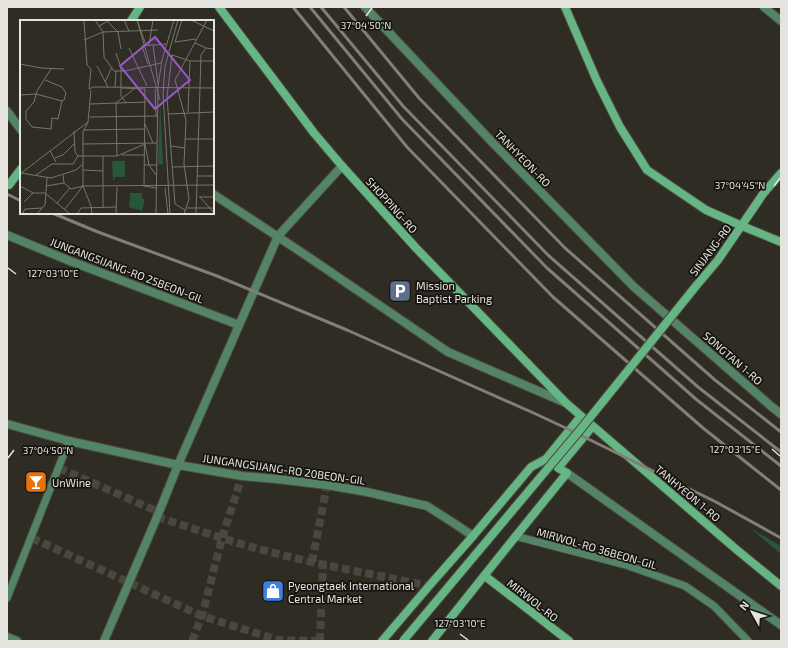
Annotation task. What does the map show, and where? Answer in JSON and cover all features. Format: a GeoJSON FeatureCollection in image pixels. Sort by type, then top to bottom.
{"type":"FeatureCollection","features":[{"type":"Feature","properties":{"kind":"street"},"geometry":{"type":"LineString","coordinates":[[132,20],[140,7]]}},
{"type":"Feature","properties":{"kind":"street","name":"SHOPPING-RO"},"geometry":{"type":"LineString","coordinates":[[219,7],[314,133],[342,166],[416,248],[566,403],[581,416]]}},
{"type":"Feature","properties":{"kind":"street","name":"TANHYEON-RO"},"geometry":{"type":"LineString","coordinates":[[365,7],[491,141],[634,287],[670,319]]}},
{"type":"Feature","properties":{"kind":"street"},"geometry":{"type":"LineString","coordinates":[[565,7],[597,81],[620,127],[647,170],[706,210],[781,242]]}},
{"type":"Feature","properties":{"kind":"street"},"geometry":{"type":"LineString","coordinates":[[764,7],[781,21]]}},
{"type":"Feature","properties":{"kind":"street"},"geometry":{"type":"LineString","coordinates":[[7,110],[20,129]]}},
{"type":"Feature","properties":{"kind":"street"},"geometry":{"type":"LineString","coordinates":[[104,641],[178,465],[278,236],[342,166]]}},
{"type":"Feature","properties":{"kind":"street"},"geometry":{"type":"LineString","coordinates":[[8,185],[20,170]]}},
{"type":"Feature","properties":{"kind":"street","name":"SINJANG-RO"},"geometry":{"type":"LineString","coordinates":[[403,641],[580,430],[718,260],[763,194],[781,174]]}},
{"type":"Feature","properties":{"kind":"street","name":"SHOPPING-RO"},"geometry":{"type":"LineString","coordinates":[[214,195],[278,236],[448,352],[566,403]]}},
{"type":"Feature","properties":{"kind":"street","name":"JUNGANGSIJANG-RO 25BEON-GIL"},"geometry":{"type":"LineString","coordinates":[[7,235],[70,261],[239,325]]}},
{"type":"Feature","properties":{"kind":"street","name":"SONGTAN 1-RO"},"geometry":{"type":"LineString","coordinates":[[670,319],[781,414]]}},
{"type":"Feature","properties":{"kind":"street"},"geometry":{"type":"LineString","coordinates":[[382,641],[531,467],[546,459],[581,416]]}},
{"type":"Feature","properties":{"kind":"street","name":"TANHYEON 1-RO"},"geometry":{"type":"LineString","coordinates":[[581,416],[781,586]]}},
{"type":"Feature","properties":{"kind":"street","name":"JUNGANGSIJANG-RO 20BEON-GIL"},"geometry":{"type":"LineString","coordinates":[[7,424],[69,441],[178,465],[242,476],[326,485],[427,506],[473,536]]}},
{"type":"Feature","properties":{"kind":"street"},"geometry":{"type":"LineString","coordinates":[[592,426],[558,468],[781,625]]}},
{"type":"Feature","properties":{"kind":"street"},"geometry":{"type":"LineString","coordinates":[[432,641],[566,473]]}},
{"type":"Feature","properties":{"kind":"street","name":"MIRWOL-RO"},"geometry":{"type":"LineString","coordinates":[[484,576],[569,641]]}},
{"type":"Feature","properties":{"kind":"street"},"geometry":{"type":"LineString","coordinates":[[7,637],[17,641]]}},
{"type":"Feature","properties":{"kind":"lane"},"geometry":{"type":"LineString","coordinates":[[7,598],[69,441]]}},
{"type":"Feature","properties":{"kind":"lane","name":"MIRWOL-RO 36BEON-GIL"},"geometry":{"type":"LineString","coordinates":[[515,536],[626,565],[685,586],[714,606],[748,641]]}},
{"type":"Feature","properties":{"kind":"green space"},"geometry":{"type":"Polygon","coordinates":[[[750,528],[781,546],[781,554],[750,528]]]}},
{"type":"Feature","properties":{"kind":"tunnel"},"geometry":{"type":"LineString","coordinates":[[59,468],[159,512]]}},
{"type":"Feature","properties":{"kind":"tunnel"},"geometry":{"type":"LineString","coordinates":[[192,641],[202,616],[222,538],[242,476]]}},
{"type":"Feature","properties":{"kind":"tunnel"},"geometry":{"type":"LineString","coordinates":[[312,562],[327,485]]}},
{"type":"Feature","properties":{"kind":"tunnel"},"geometry":{"type":"LineString","coordinates":[[157,517],[274,553],[429,586]]}},
{"type":"Feature","properties":{"kind":"tunnel"},"geometry":{"type":"LineString","coordinates":[[32,538],[202,616],[278,640],[320,641]]}},
{"type":"Feature","properties":{"kind":"tunnel"},"geometry":{"type":"LineString","coordinates":[[320,641],[323,564]]}},
{"type":"Feature","properties":{"kind":"railway"},"geometry":{"type":"LineString","coordinates":[[293,7],[407,147],[553,297],[703,428],[781,490]]}},
{"type":"Feature","properties":{"kind":"railway"},"geometry":{"type":"LineString","coordinates":[[310,7],[402,119],[547,268],[697,400],[781,466]]}},
{"type":"Feature","properties":{"kind":"railway"},"geometry":{"type":"LineString","coordinates":[[321,7],[403,106],[548,255],[698,387],[781,452]]}},
{"type":"Feature","properties":{"kind":"railway"},"geometry":{"type":"LineString","coordinates":[[344,7],[419,98],[565,248],[715,380],[781,432]]}},
{"type":"Feature","properties":{"kind":"railway"},"geometry":{"type":"LineString","coordinates":[[7,194],[20,200]]}},
{"type":"Feature","properties":{"kind":"railway"},"geometry":{"type":"LineString","coordinates":[[54,214],[98,232],[217,276],[347,330],[538,415],[716,502],[781,538]]}},
{"type":"Feature","properties":{"kind":"place","name":"Mission Baptist Parking"},"geometry":{"type":"Point","coordinates":[400,291]}},
{"type":"Feature","properties":{"kind":"place","name":"UnWine"},"geometry":{"type":"Point","coordinates":[36,482]}},
{"type":"Feature","properties":{"kind":"place","name":"Pyeongtaek International Central Market"},"geometry":{"type":"Point","coordinates":[273,591]}}]}
